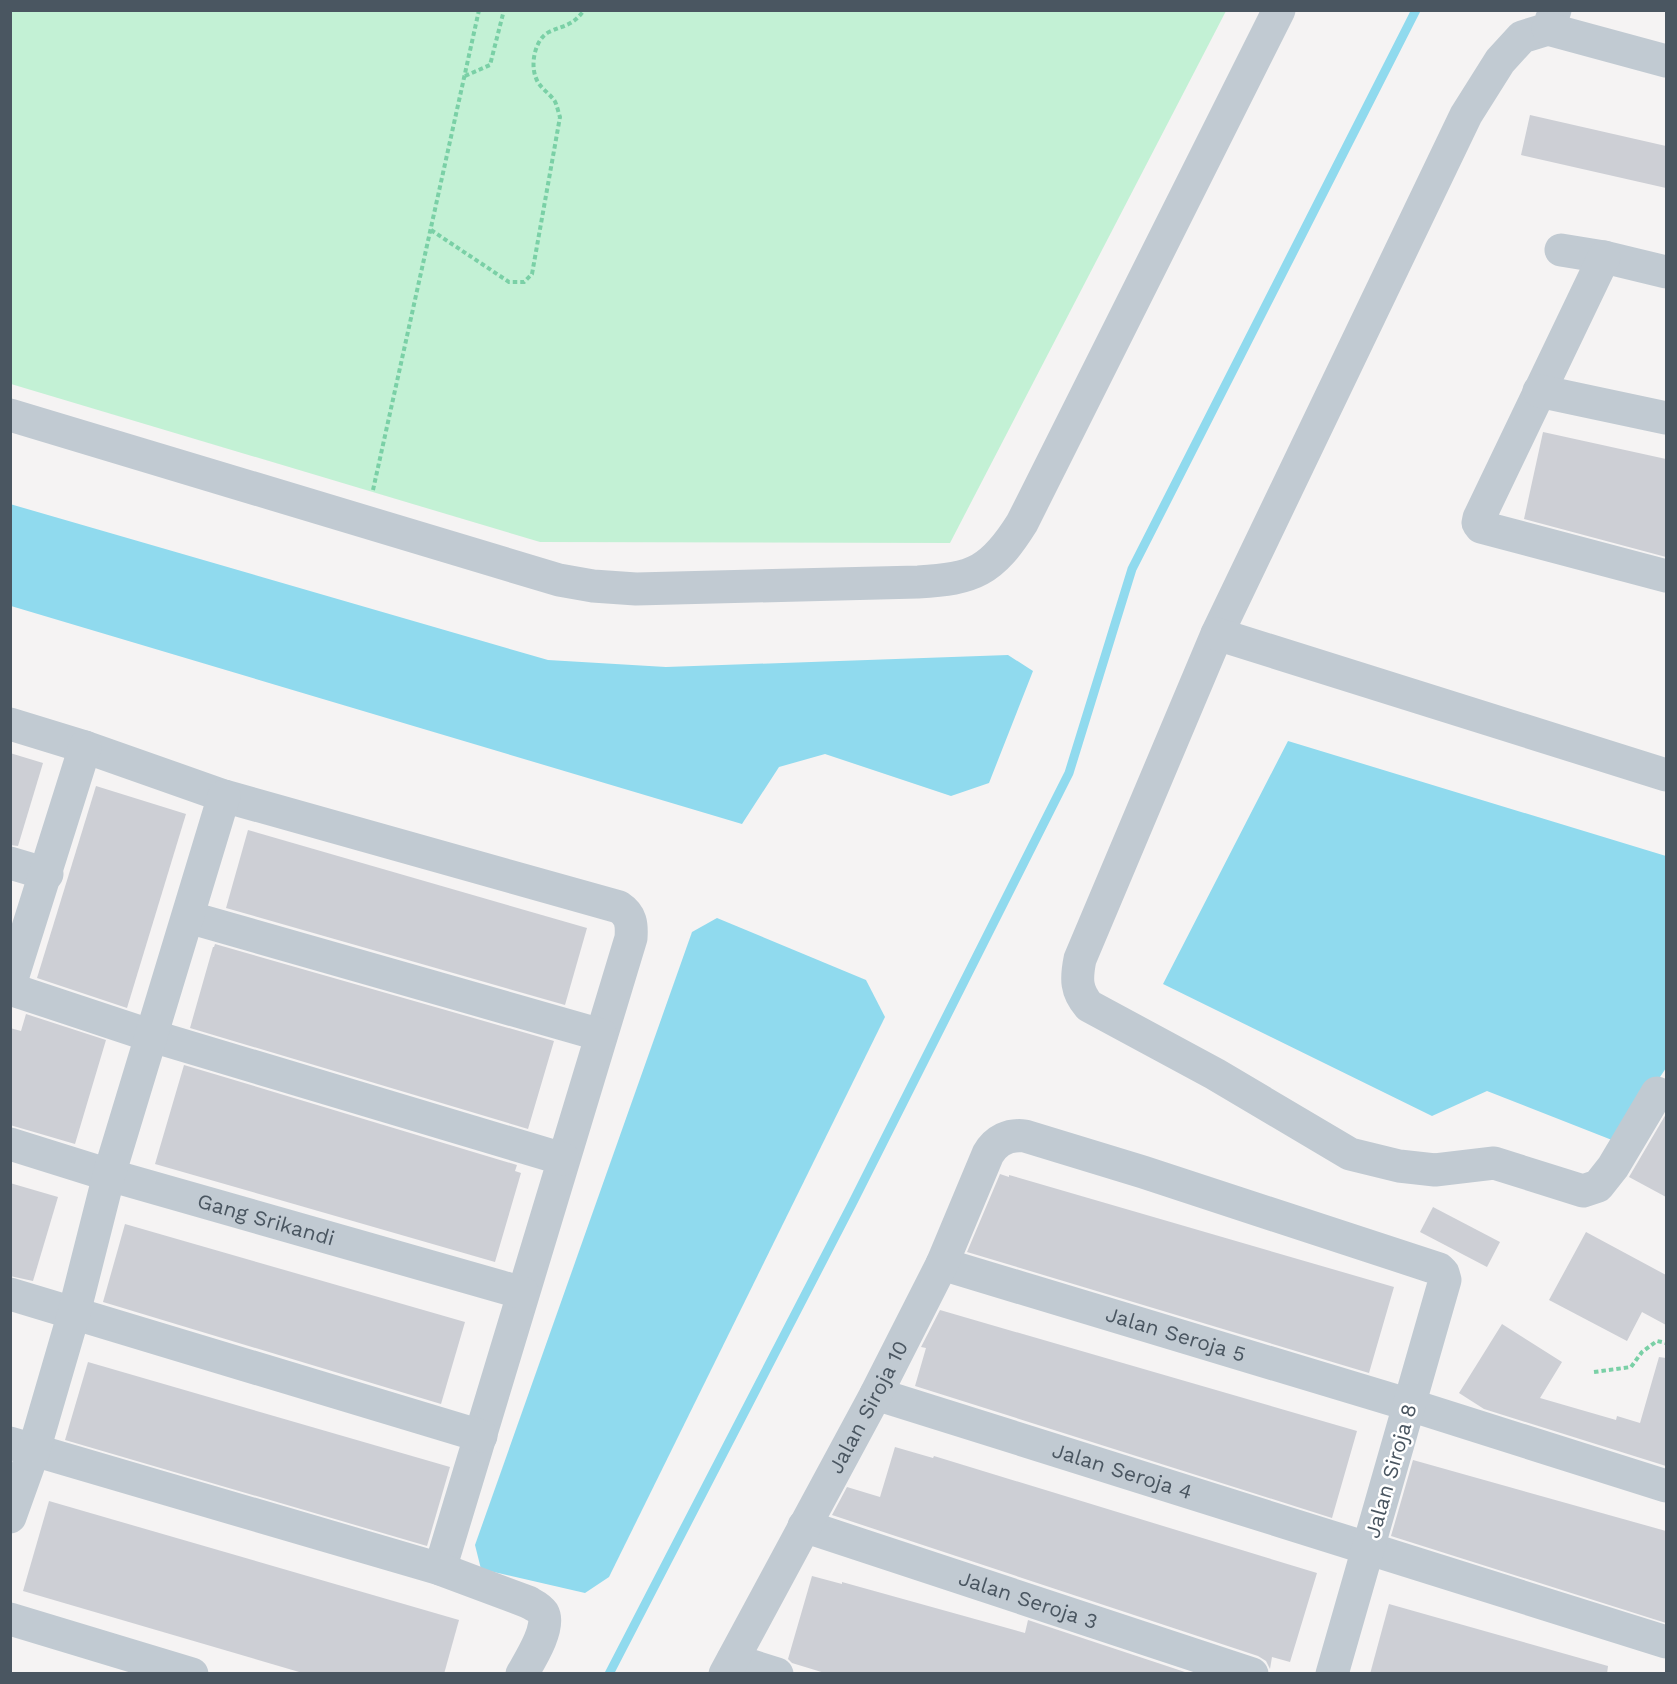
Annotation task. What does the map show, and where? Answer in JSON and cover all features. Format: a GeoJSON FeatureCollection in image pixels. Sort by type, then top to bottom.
{"type":"FeatureCollection","features":[{"type":"Feature","properties":{"kind":"street"},"geometry":{"type":"LineString","coordinates":[[10,415],[559,580],[593,586],[636,589],[918,582],[951,580],[968,576],[998,557],[1022,523],[1279,10]]}},
{"type":"Feature","properties":{"kind":"street"},"geometry":{"type":"LineString","coordinates":[[1657,1093],[1613,1167],[1598,1186],[1583,1191],[1494,1163],[1435,1170],[1399,1166],[1350,1154],[1215,1074],[1089,1006],[1081,996],[1077,985],[1080,959],[1218,634],[1466,115],[1500,61],[1522,38],[1552,20],[1666,61]]}},
{"type":"Feature","properties":{"kind":"street"},"geometry":{"type":"LineString","coordinates":[[1561,250],[1604,257],[1666,272]]}},
{"type":"Feature","properties":{"kind":"street"},"geometry":{"type":"LineString","coordinates":[[1604,257],[1478,523],[1481,527],[1666,576]]}},
{"type":"Feature","properties":{"kind":"street"},"geometry":{"type":"LineString","coordinates":[[1539,391],[1666,418]]}},
{"type":"Feature","properties":{"kind":"street"},"geometry":{"type":"LineString","coordinates":[[1218,634],[1666,775]]}},
{"type":"Feature","properties":{"kind":"street"},"geometry":{"type":"LineString","coordinates":[[10,724],[85,747],[224,796],[619,907],[631,920],[631,938],[440,1569]]}},
{"type":"Feature","properties":{"kind":"street"},"geometry":{"type":"LineString","coordinates":[[85,747],[10,987],[152,1036],[563,1159]]}},
{"type":"Feature","properties":{"kind":"street"},"geometry":{"type":"LineString","coordinates":[[10,1517],[22,1447],[74,1313],[109,1175],[224,796]]}},
{"type":"Feature","properties":{"kind":"street"},"geometry":{"type":"LineString","coordinates":[[10,863],[47,874]]}},
{"type":"Feature","properties":{"kind":"street"},"geometry":{"type":"LineString","coordinates":[[188,917],[600,1035]]}},
{"type":"Feature","properties":{"kind":"street","name":"Jalan Siroja 10"},"geometry":{"type":"LineString","coordinates":[[729,1667],[876,1394],[942,1264],[988,1154],[992,1147],[1003,1139],[1014,1135],[1024,1136],[1143,1172],[1439,1269]]}},
{"type":"Feature","properties":{"kind":"street","name":"Gang Srikandi"},"geometry":{"type":"LineString","coordinates":[[10,1144],[109,1175],[524,1293]]}},
{"type":"Feature","properties":{"kind":"street","name":"Jalan Seroja 5"},"geometry":{"type":"LineString","coordinates":[[942,1264],[1410,1405],[1666,1486]]}},
{"type":"Feature","properties":{"kind":"street","name":"Jalan Siroja 8"},"geometry":{"type":"LineString","coordinates":[[1332,1674],[1445,1280],[1439,1269]]}},
{"type":"Feature","properties":{"kind":"street"},"geometry":{"type":"LineString","coordinates":[[10,1294],[480,1436]]}},
{"type":"Feature","properties":{"kind":"street","name":"Jalan Seroja 4"},"geometry":{"type":"LineString","coordinates":[[876,1394],[1666,1642]]}},
{"type":"Feature","properties":{"kind":"street"},"geometry":{"type":"LineString","coordinates":[[22,1447],[440,1569],[539,1608],[546,1622],[522,1674]]}},
{"type":"Feature","properties":{"kind":"street","name":"Jalan Seroja 3"},"geometry":{"type":"LineString","coordinates":[[804,1526],[1252,1674]]}},
{"type":"Feature","properties":{"kind":"street"},"geometry":{"type":"LineString","coordinates":[[10,1619],[192,1674]]}},
{"type":"Feature","properties":{"kind":"street"},"geometry":{"type":"LineString","coordinates":[[729,1667],[777,1674]]}},
{"type":"Feature","properties":{"kind":"path"},"geometry":{"type":"LineString","coordinates":[[365,522],[479,10]]}},
{"type":"Feature","properties":{"kind":"path"},"geometry":{"type":"LineString","coordinates":[[465,76],[490,65],[504,10]]}},
{"type":"Feature","properties":{"kind":"path"},"geometry":{"type":"LineString","coordinates":[[430,230],[509,282],[524,282],[532,274],[560,117],[555,100],[545,92],[536,78],[534,60],[537,44],[547,33],[563,28],[578,19],[584,10]]}},
{"type":"Feature","properties":{"kind":"path"},"geometry":{"type":"LineString","coordinates":[[1594,1372],[1630,1367],[1642,1352],[1657,1341],[1666,1342]]}},
{"type":"Feature","properties":{"kind":"green space"},"geometry":{"type":"Polygon","coordinates":[[[10,11],[1226,11],[950,543],[540,542],[11,384],[10,11]]]}},
{"type":"Feature","properties":{"kind":"water"},"geometry":{"type":"Polygon","coordinates":[[[10,504],[548,660],[666,667],[1008,655],[1033,671],[989,783],[951,796],[825,754],[779,767],[742,824],[11,606],[10,504]]]}},
{"type":"Feature","properties":{"kind":"water"},"geometry":{"type":"Polygon","coordinates":[[[1288,741],[1666,856],[1666,1068],[1617,1142],[1487,1091],[1432,1116],[1163,984],[1288,741]]]}},
{"type":"Feature","properties":{"kind":"water"},"geometry":{"type":"Polygon","coordinates":[[[717,918],[866,980],[885,1017],[609,1577],[585,1593],[481,1569],[475,1545],[692,932],[717,918]]]}},
{"type":"Feature","properties":{"kind":"building"},"geometry":{"type":"Polygon","coordinates":[[[1530,115],[1666,146],[1666,188],[1521,155],[1530,115]]]}},
{"type":"Feature","properties":{"kind":"building"},"geometry":{"type":"Polygon","coordinates":[[[1543,432],[1666,459],[1666,557],[1524,519],[1543,432]]]}},
{"type":"Feature","properties":{"kind":"building"},"geometry":{"type":"Polygon","coordinates":[[[10,753],[43,763],[18,846],[10,845],[10,753]]]}},
{"type":"Feature","properties":{"kind":"building"},"geometry":{"type":"Polygon","coordinates":[[[96,786],[186,814],[127,1008],[37,978],[96,786]]]}},
{"type":"Feature","properties":{"kind":"building"},"geometry":{"type":"Polygon","coordinates":[[[248,830],[587,928],[565,1005],[226,908],[248,830]]]}},
{"type":"Feature","properties":{"kind":"building"},"geometry":{"type":"Polygon","coordinates":[[[215,944],[554,1041],[528,1129],[190,1028],[215,944]]]}},
{"type":"Feature","properties":{"kind":"building"},"geometry":{"type":"Polygon","coordinates":[[[26,1014],[106,1040],[75,1144],[10,1125],[10,1028],[21,1031],[26,1014]]]}},
{"type":"Feature","properties":{"kind":"building"},"geometry":{"type":"Polygon","coordinates":[[[184,1065],[517,1165],[515,1171],[521,1173],[495,1262],[155,1164],[184,1065]]]}},
{"type":"Feature","properties":{"kind":"building"},"geometry":{"type":"Polygon","coordinates":[[[1666,1114],[1666,1197],[1629,1177],[1666,1114]]]}},
{"type":"Feature","properties":{"kind":"building"},"geometry":{"type":"Polygon","coordinates":[[[1000,1174],[1394,1287],[1369,1373],[967,1252],[1000,1174]]]}},
{"type":"Feature","properties":{"kind":"building"},"geometry":{"type":"Polygon","coordinates":[[[10,1183],[58,1197],[33,1281],[10,1276],[10,1183]]]}},
{"type":"Feature","properties":{"kind":"building"},"geometry":{"type":"Polygon","coordinates":[[[1433,1207],[1500,1242],[1487,1267],[1420,1232],[1433,1207]]]}},
{"type":"Feature","properties":{"kind":"building"},"geometry":{"type":"Polygon","coordinates":[[[125,1224],[465,1322],[441,1404],[103,1302],[125,1224]]]}},
{"type":"Feature","properties":{"kind":"building"},"geometry":{"type":"Polygon","coordinates":[[[1586,1232],[1666,1275],[1666,1325],[1642,1312],[1627,1341],[1549,1300],[1586,1232]]]}},
{"type":"Feature","properties":{"kind":"building"},"geometry":{"type":"Polygon","coordinates":[[[940,1310],[1357,1431],[1332,1518],[915,1386],[926,1348],[921,1347],[940,1310]]]}},
{"type":"Feature","properties":{"kind":"building"},"geometry":{"type":"Polygon","coordinates":[[[1502,1324],[1562,1362],[1540,1398],[1616,1420],[1617,1416],[1640,1423],[1659,1357],[1666,1358],[1666,1466],[1484,1409],[1459,1393],[1502,1324]]]}},
{"type":"Feature","properties":{"kind":"building"},"geometry":{"type":"Polygon","coordinates":[[[88,1362],[450,1467],[427,1546],[65,1440],[88,1362]]]}},
{"type":"Feature","properties":{"kind":"building"},"geometry":{"type":"Polygon","coordinates":[[[895,1447],[933,1458],[934,1456],[1317,1573],[1290,1662],[1272,1657],[1270,1669],[1266,1661],[1258,1656],[832,1515],[847,1487],[880,1497],[895,1447]]]}},
{"type":"Feature","properties":{"kind":"building"},"geometry":{"type":"Polygon","coordinates":[[[1413,1460],[1666,1531],[1666,1623],[1391,1536],[1413,1460]]]}},
{"type":"Feature","properties":{"kind":"building"},"geometry":{"type":"Polygon","coordinates":[[[49,1501],[459,1620],[444,1674],[306,1674],[23,1591],[49,1501]]]}},
{"type":"Feature","properties":{"kind":"building"},"geometry":{"type":"Polygon","coordinates":[[[812,1576],[842,1584],[842,1582],[1025,1633],[1028,1620],[1191,1674],[828,1674],[792,1663],[788,1659],[812,1576]]]}},
{"type":"Feature","properties":{"kind":"building"},"geometry":{"type":"Polygon","coordinates":[[[1389,1604],[1608,1666],[1607,1674],[1370,1674],[1389,1604]]]}},
{"type":"Feature","properties":{"kind":"waterway"},"geometry":{"type":"LineString","coordinates":[[609,1674],[852,1204],[1069,773],[1132,569],[1416,10]]}}]}
